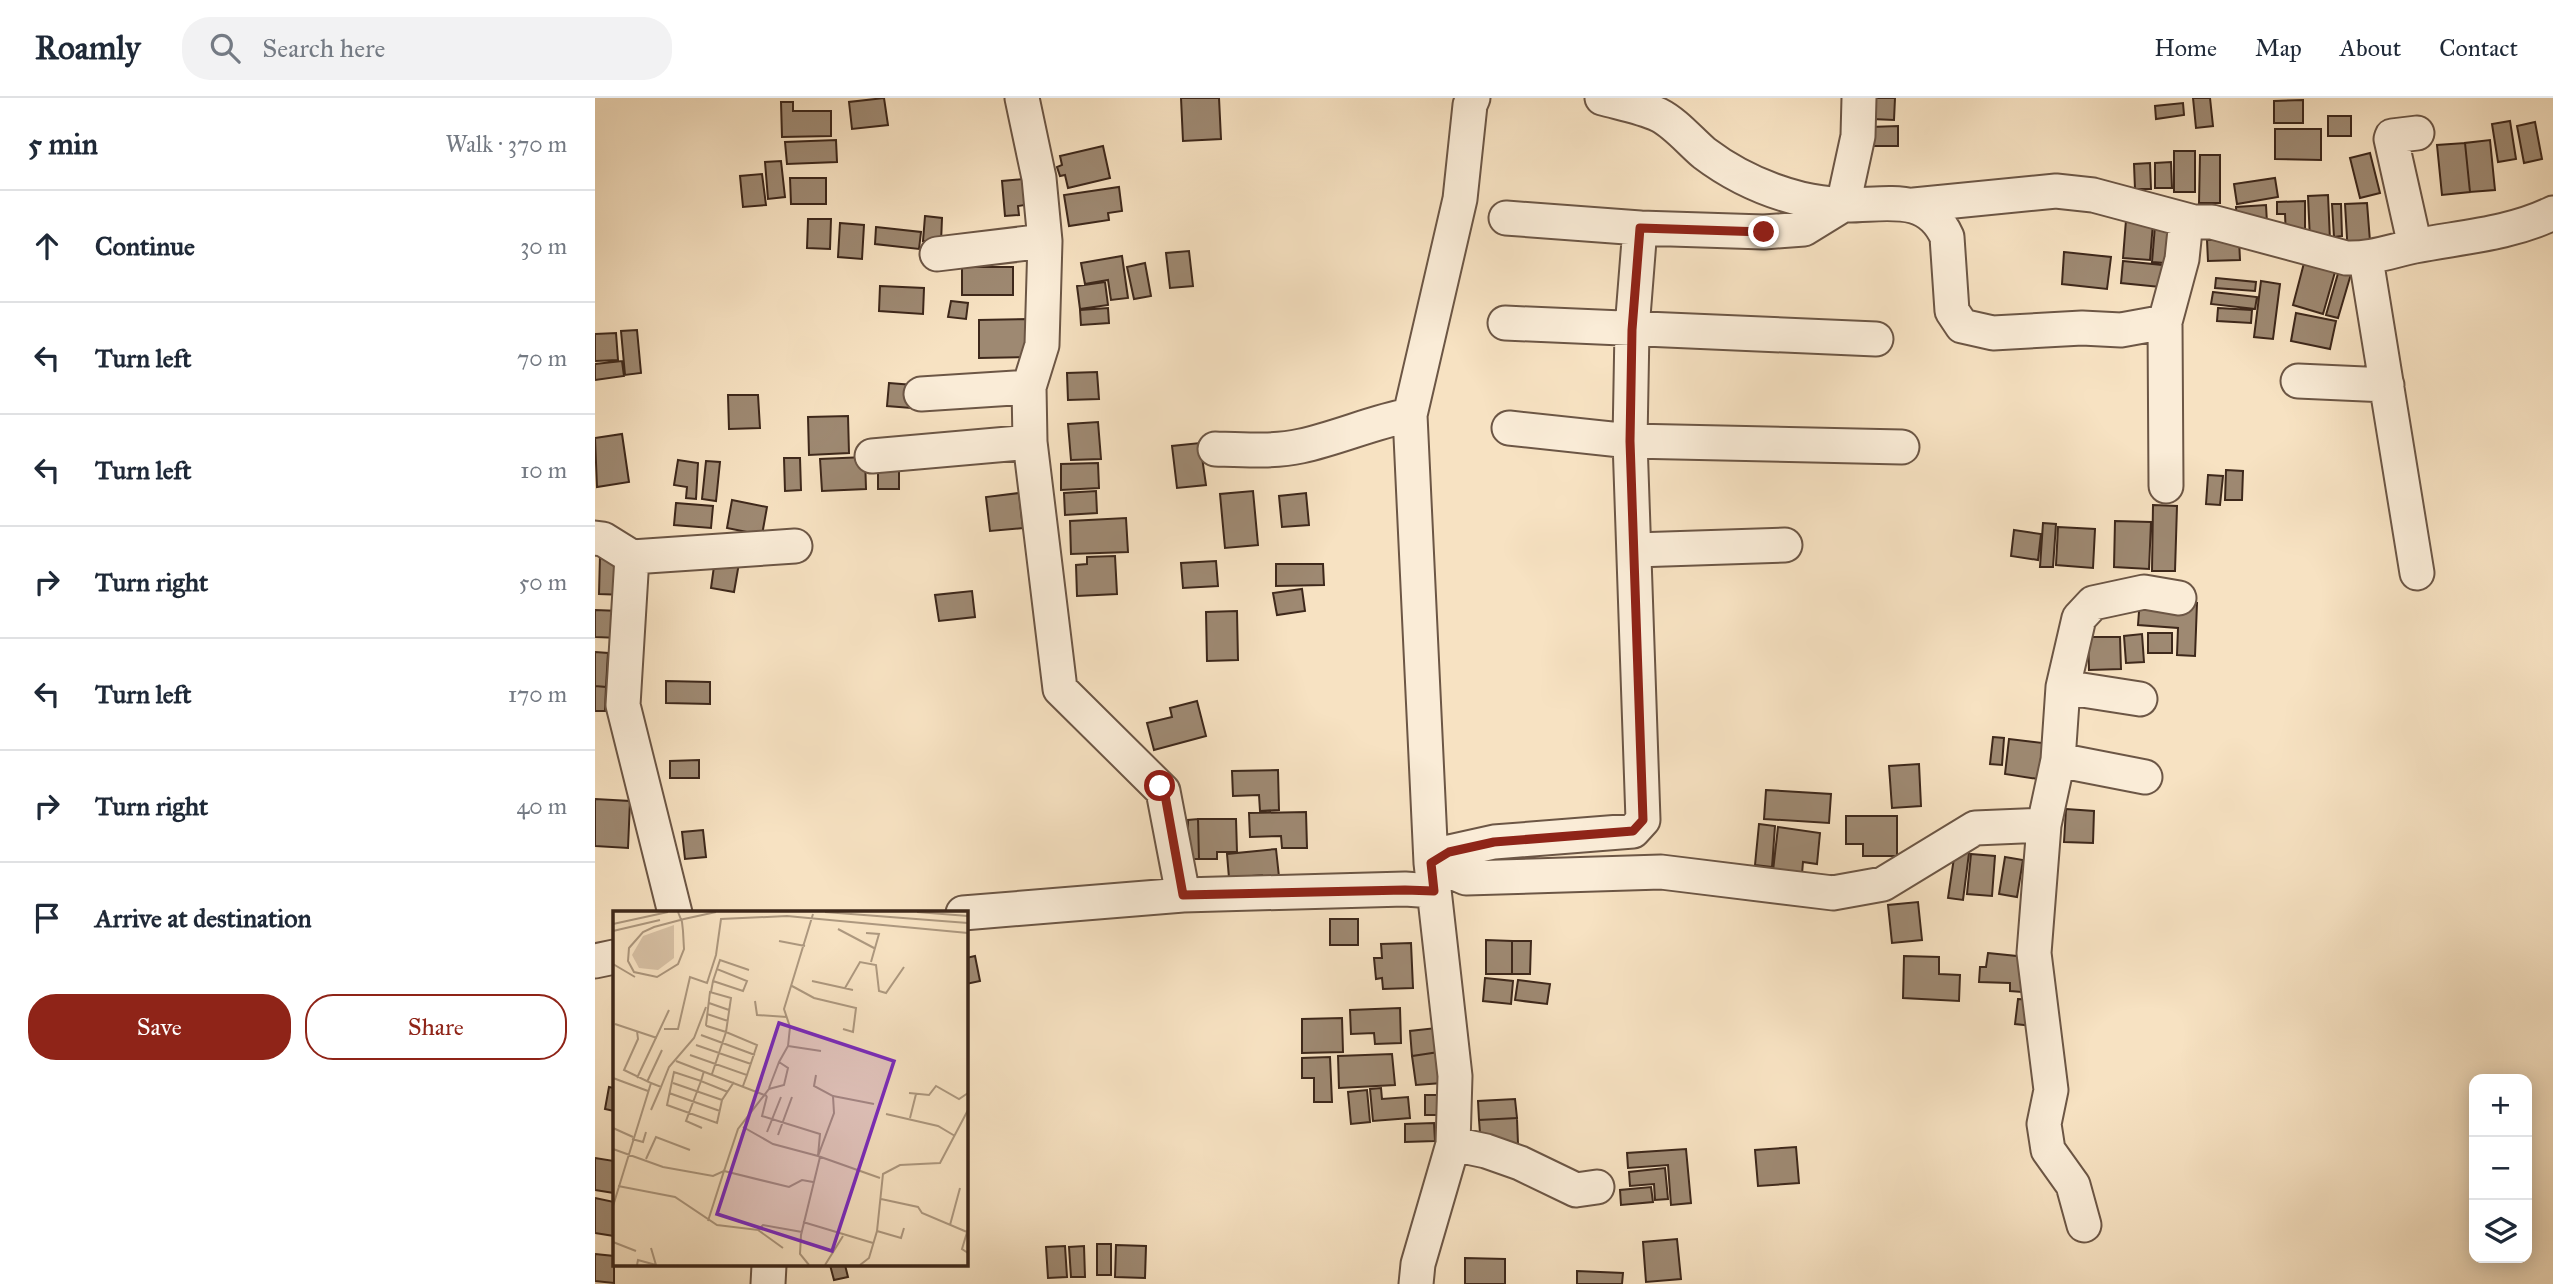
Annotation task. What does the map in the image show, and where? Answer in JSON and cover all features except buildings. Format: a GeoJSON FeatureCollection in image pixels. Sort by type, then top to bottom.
{"type":"FeatureCollection","features":[{"type":"Feature","properties":{"kind":"street"},"geometry":{"type":"LineString","coordinates":[[1022,98],[1039,178],[1045,241],[1042,345],[1029,387],[1030,442],[1060,689],[1163,791],[1183,895]]}},
{"type":"Feature","properties":{"kind":"street"},"geometry":{"type":"LineString","coordinates":[[1416,1284],[1418,1264],[1453,1144],[1455,1076],[1433,877],[1410,415],[1460,199],[1473,98]]}},
{"type":"Feature","properties":{"kind":"street"},"geometry":{"type":"LineString","coordinates":[[1602,98],[1660,115],[1705,153],[1745,180],[1802,199],[1843,205],[1882,202],[1914,205],[2056,191],[2092,195],[2195,222],[2212,222],[2346,258],[2366,259],[2415,246],[2468,239],[2553,213]]}},
{"type":"Feature","properties":{"kind":"street"},"geometry":{"type":"LineString","coordinates":[[1506,218],[1640,228],[1764,232],[1804,229],[1843,205],[1858,136],[1859,98]]}},
{"type":"Feature","properties":{"kind":"street"},"geometry":{"type":"LineString","coordinates":[[2415,246],[2392,136],[2417,133]]}},
{"type":"Feature","properties":{"kind":"street"},"geometry":{"type":"LineString","coordinates":[[1914,205],[1931,215],[1943,227],[1947,237],[1952,311],[1962,326],[1993,333],[2082,328],[2121,330],[2165,322]]}},
{"type":"Feature","properties":{"kind":"street"},"geometry":{"type":"LineString","coordinates":[[2166,486],[2165,322],[2182,259],[2185,230],[2195,222]]}},
{"type":"Feature","properties":{"kind":"street"},"geometry":{"type":"LineString","coordinates":[[1433,877],[1449,852],[1494,842],[1633,831],[1643,820],[1630,441],[1632,330],[1640,228]]}},
{"type":"Feature","properties":{"kind":"street"},"geometry":{"type":"LineString","coordinates":[[937,254],[1045,241]]}},
{"type":"Feature","properties":{"kind":"street"},"geometry":{"type":"LineString","coordinates":[[2366,259],[2417,573]]}},
{"type":"Feature","properties":{"kind":"street"},"geometry":{"type":"LineString","coordinates":[[1505,323],[1876,339]]}},
{"type":"Feature","properties":{"kind":"street"},"geometry":{"type":"LineString","coordinates":[[2298,381],[2387,386]]}},
{"type":"Feature","properties":{"kind":"street"},"geometry":{"type":"LineString","coordinates":[[921,394],[1029,387]]}},
{"type":"Feature","properties":{"kind":"street"},"geometry":{"type":"LineString","coordinates":[[1215,449],[1276,450],[1302,446],[1385,419],[1410,415]]}},
{"type":"Feature","properties":{"kind":"street"},"geometry":{"type":"LineString","coordinates":[[1509,428],[1630,441],[1902,447]]}},
{"type":"Feature","properties":{"kind":"street"},"geometry":{"type":"LineString","coordinates":[[872,456],[1030,442]]}},
{"type":"Feature","properties":{"kind":"street"},"geometry":{"type":"LineString","coordinates":[[595,538],[603,539],[632,557],[795,546]]}},
{"type":"Feature","properties":{"kind":"street"},"geometry":{"type":"LineString","coordinates":[[1635,550],[1784,545]]}},
{"type":"Feature","properties":{"kind":"street"},"geometry":{"type":"LineString","coordinates":[[632,557],[623,705],[674,911]]}},
{"type":"Feature","properties":{"kind":"street"},"geometry":{"type":"LineString","coordinates":[[2084,1225],[2073,1185],[2048,1150],[2044,1124],[2051,1090],[2034,953],[2044,825],[2058,760],[2063,687],[2079,618],[2093,603],[2144,592],[2179,598]]}},
{"type":"Feature","properties":{"kind":"street"},"geometry":{"type":"LineString","coordinates":[[2063,687],[2140,699]]}},
{"type":"Feature","properties":{"kind":"street"},"geometry":{"type":"LineString","coordinates":[[2058,760],[2144,776]]}},
{"type":"Feature","properties":{"kind":"street"},"geometry":{"type":"LineString","coordinates":[[968,913],[1183,895],[1405,890],[1433,877],[1661,872],[1833,893],[1883,884],[1975,828],[2044,825]]}},
{"type":"Feature","properties":{"kind":"street"},"geometry":{"type":"LineString","coordinates":[[595,961],[613,957]]}},
{"type":"Feature","properties":{"kind":"street"},"geometry":{"type":"LineString","coordinates":[[1453,1144],[1486,1151],[1520,1163],[1576,1190],[1597,1187]]}},
{"type":"Feature","properties":{"kind":"street"},"geometry":{"type":"LineString","coordinates":[[768,1284],[769,1266]]}},
{"type":"Feature","properties":{"kind":"route"},"geometry":{"type":"LineString","coordinates":[[1160,786],[1165,795],[1183,895],[1434,891],[1431,863],[1449,852],[1494,842],[1633,831],[1643,820],[1630,441],[1632,330],[1640,228],[1764,232]]}}]}
